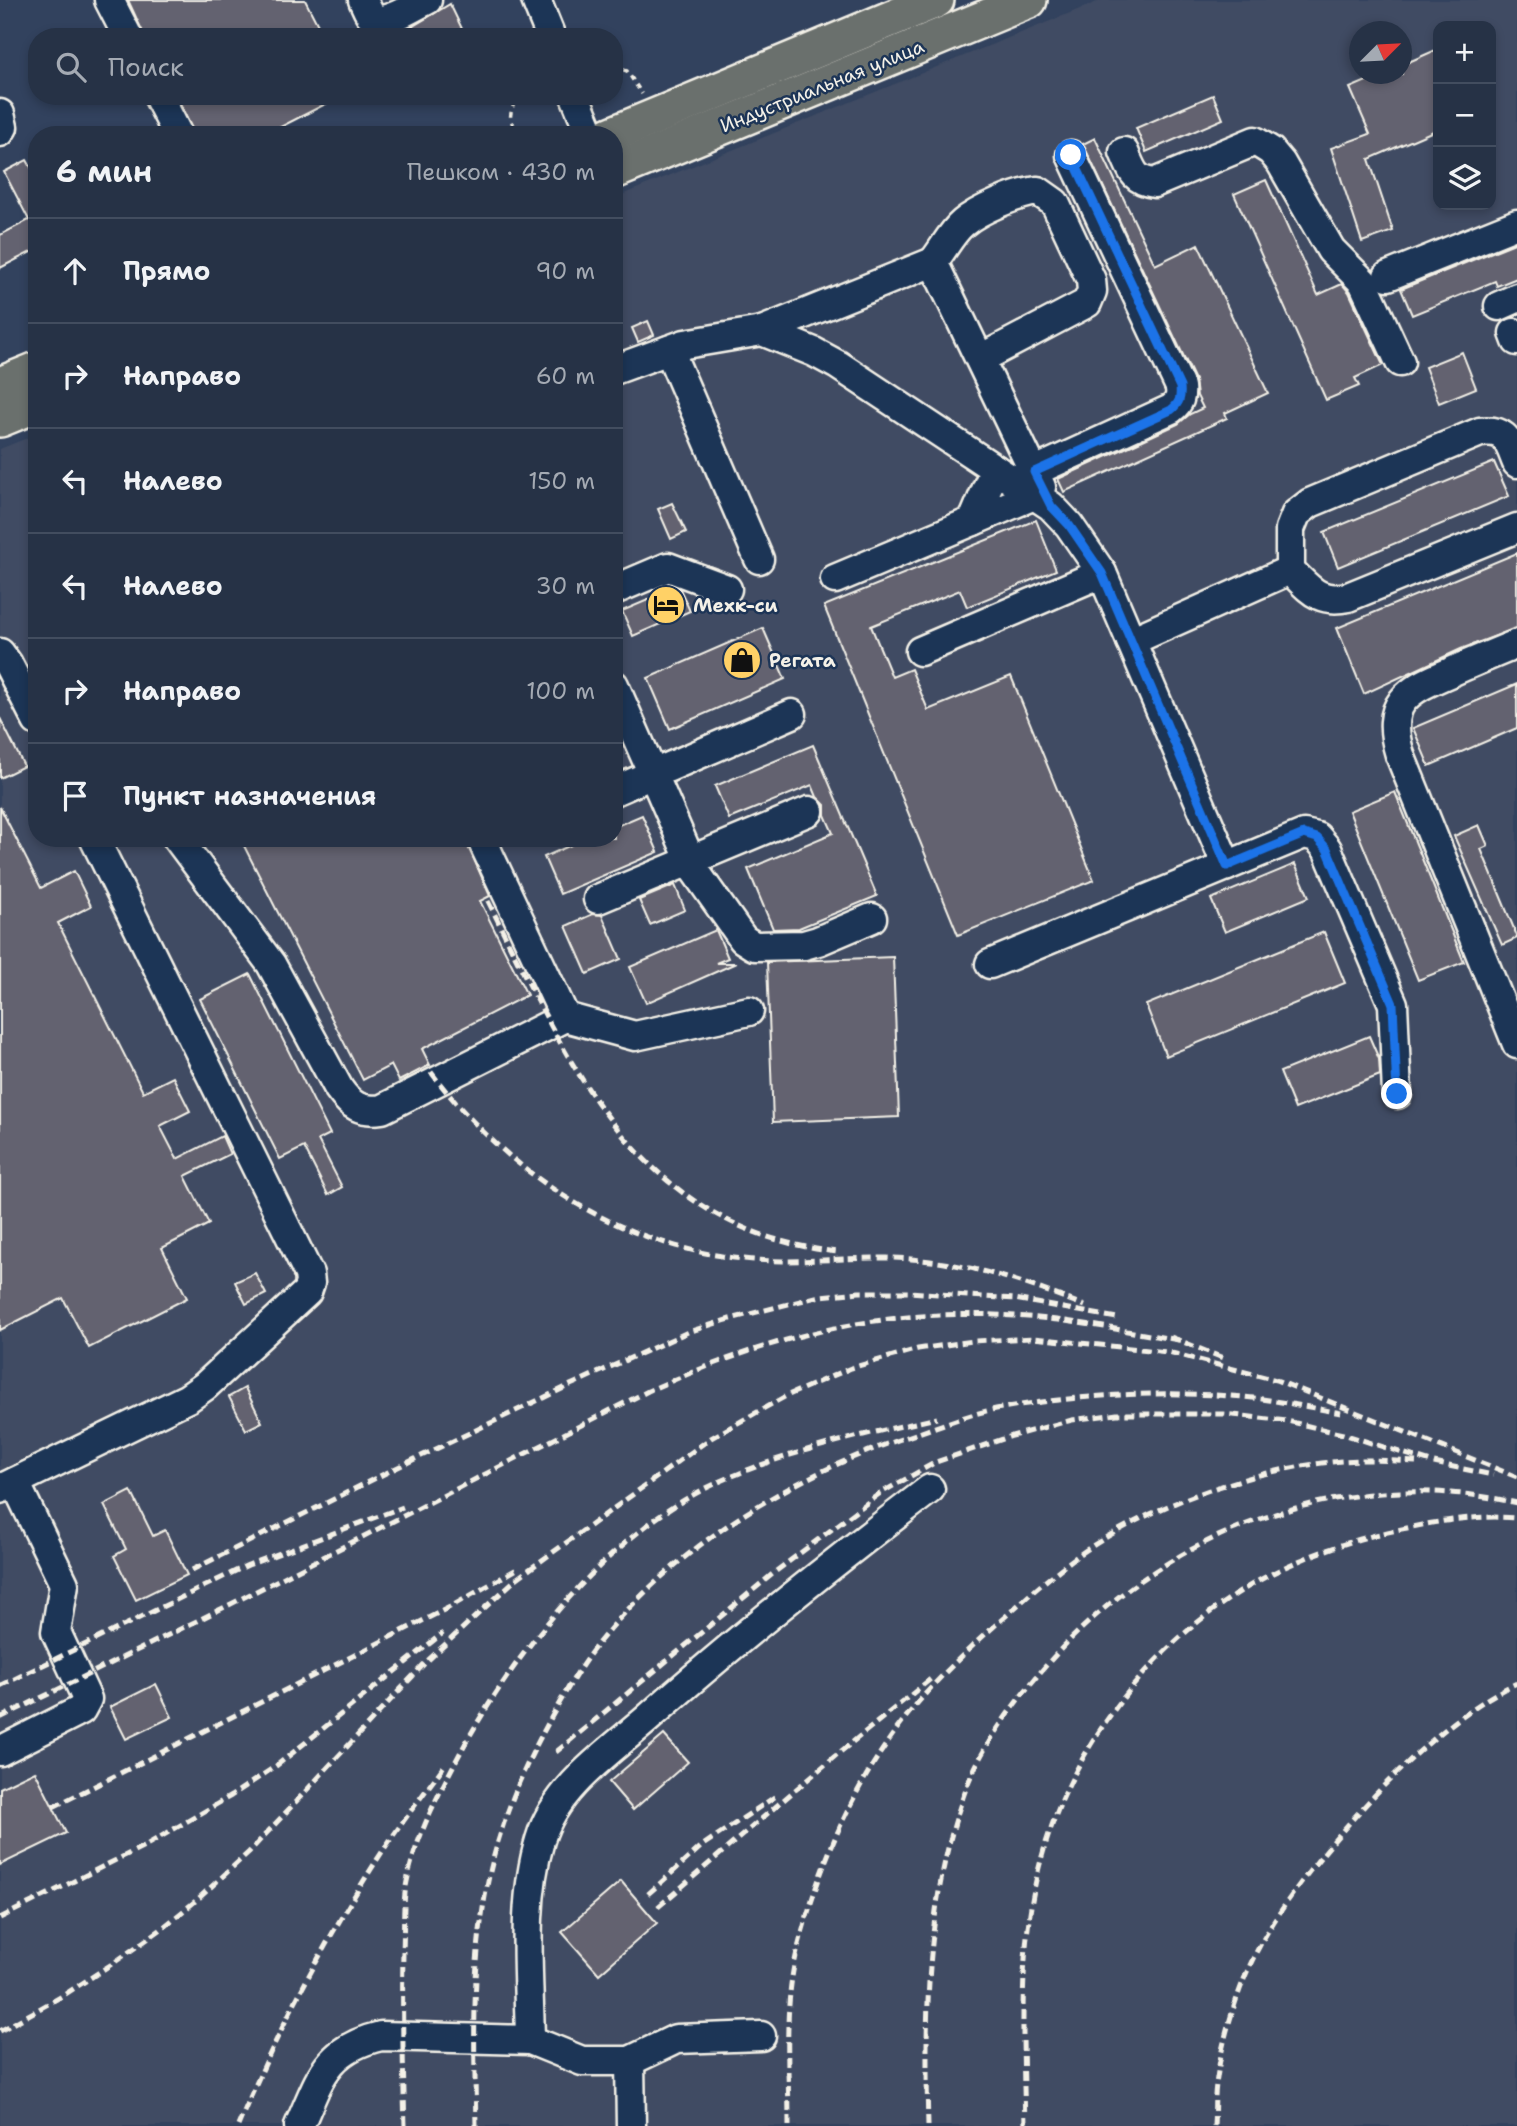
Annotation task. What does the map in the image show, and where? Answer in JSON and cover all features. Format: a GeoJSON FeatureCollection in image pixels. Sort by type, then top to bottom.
{"type":"FeatureCollection","features":[{"type":"Feature","properties":{"kind":"main road","name":"Индустриальная улица"},"geometry":{"type":"LineString","coordinates":[[623,130],[936,0]]}},
{"type":"Feature","properties":{"kind":"main road","name":"Индустриальная улица"},"geometry":{"type":"LineString","coordinates":[[623,167],[1029,0]]}},
{"type":"Feature","properties":{"kind":"main road"},"geometry":{"type":"LineString","coordinates":[[0,385],[28,374]]}},
{"type":"Feature","properties":{"kind":"main road"},"geometry":{"type":"LineString","coordinates":[[0,419],[28,408]]}},
{"type":"Feature","properties":{"kind":"street"},"geometry":{"type":"LineString","coordinates":[[109,0],[123,28]]}},
{"type":"Feature","properties":{"kind":"street"},"geometry":{"type":"LineString","coordinates":[[363,0],[372,17],[385,20],[427,0]]}},
{"type":"Feature","properties":{"kind":"street"},"geometry":{"type":"LineString","coordinates":[[536,0],[547,28]]}},
{"type":"Feature","properties":{"kind":"street"},"geometry":{"type":"LineString","coordinates":[[163,105],[173,126]]}},
{"type":"Feature","properties":{"kind":"street"},"geometry":{"type":"LineString","coordinates":[[579,105],[587,126]]}},
{"type":"Feature","properties":{"kind":"street"},"geometry":{"type":"LineString","coordinates":[[0,114],[3,127],[0,132]]}},
{"type":"Feature","properties":{"kind":"street"},"geometry":{"type":"LineString","coordinates":[[1124,152],[1135,176],[1142,181],[1154,183],[1255,141],[1271,151],[1281,163],[1331,250],[1363,282],[1400,362]]}},
{"type":"Feature","properties":{"kind":"street"},"geometry":{"type":"LineString","coordinates":[[835,579],[973,522],[1025,485],[1178,404],[1181,397],[1180,387],[1071,155]]}},
{"type":"Feature","properties":{"kind":"street"},"geometry":{"type":"LineString","coordinates":[[623,367],[704,340],[762,331],[933,262],[961,225],[972,216],[1027,192],[1038,191],[1055,204],[1091,280],[1092,291],[1087,303],[980,359]]}},
{"type":"Feature","properties":{"kind":"street"},"geometry":{"type":"LineString","coordinates":[[1388,276],[1517,224]]}},
{"type":"Feature","properties":{"kind":"street"},"geometry":{"type":"LineString","coordinates":[[933,262],[980,359],[1025,485]]}},
{"type":"Feature","properties":{"kind":"street"},"geometry":{"type":"LineString","coordinates":[[762,331],[838,365],[1025,485],[1069,525],[1102,573],[1227,866]]}},
{"type":"Feature","properties":{"kind":"street"},"geometry":{"type":"LineString","coordinates":[[669,350],[759,559]]}},
{"type":"Feature","properties":{"kind":"street"},"geometry":{"type":"LineString","coordinates":[[1517,463],[1502,434],[1480,432],[1310,503],[1296,514],[1290,529],[1290,570],[1319,597],[1341,599],[1517,528]]}},
{"type":"Feature","properties":{"kind":"street"},"geometry":{"type":"LineString","coordinates":[[973,522],[1025,485]]}},
{"type":"Feature","properties":{"kind":"street"},"geometry":{"type":"LineString","coordinates":[[623,586],[668,567],[727,589]]}},
{"type":"Feature","properties":{"kind":"street"},"geometry":{"type":"LineString","coordinates":[[1131,641],[1290,570]]}},
{"type":"Feature","properties":{"kind":"street"},"geometry":{"type":"LineString","coordinates":[[920,650],[1102,573]]}},
{"type":"Feature","properties":{"kind":"street"},"geometry":{"type":"LineString","coordinates":[[1517,644],[1420,685],[1400,704],[1395,719],[1395,737],[1517,1044]]}},
{"type":"Feature","properties":{"kind":"street"},"geometry":{"type":"LineString","coordinates":[[0,653],[28,703]]}},
{"type":"Feature","properties":{"kind":"street"},"geometry":{"type":"LineString","coordinates":[[623,706],[691,860],[743,939],[754,946],[804,945],[818,942],[872,918]]}},
{"type":"Feature","properties":{"kind":"street"},"geometry":{"type":"LineString","coordinates":[[623,787],[792,714]]}},
{"type":"Feature","properties":{"kind":"street"},"geometry":{"type":"LineString","coordinates":[[598,899],[809,811]]}},
{"type":"Feature","properties":{"kind":"street"},"geometry":{"type":"LineString","coordinates":[[990,964],[1304,834],[1317,838],[1327,849],[1393,1004],[1397,1094]]}},
{"type":"Feature","properties":{"kind":"street"},"geometry":{"type":"LineString","coordinates":[[0,1751],[81,1710],[87,1699],[56,1632],[64,1584],[7,1486],[188,1398],[205,1386],[307,1292],[310,1283],[309,1274],[98,847]]}},
{"type":"Feature","properties":{"kind":"street"},"geometry":{"type":"LineString","coordinates":[[184,847],[271,964],[339,1089],[356,1108],[370,1111],[382,1109],[565,1017],[635,1036],[748,1011]]}},
{"type":"Feature","properties":{"kind":"street"},"geometry":{"type":"LineString","coordinates":[[485,847],[565,1017]]}},
{"type":"Feature","properties":{"kind":"street"},"geometry":{"type":"LineString","coordinates":[[530,2040],[531,1880],[540,1839],[552,1811],[575,1783],[709,1664],[817,1575],[930,1489]]}},
{"type":"Feature","properties":{"kind":"street"},"geometry":{"type":"LineString","coordinates":[[299,2126],[325,2070],[334,2057],[363,2040],[381,2036],[530,2040],[583,2062],[630,2062],[676,2039],[761,2036]]}},
{"type":"Feature","properties":{"kind":"street"},"geometry":{"type":"LineString","coordinates":[[630,2062],[631,2126]]}},
{"type":"Feature","properties":{"kind":"path"},"geometry":{"type":"LineString","coordinates":[[513,105],[509,117],[513,126]]}},
{"type":"Feature","properties":{"kind":"shaded area"},"geometry":{"type":"Polygon","coordinates":[[[1102,0],[1517,0],[1517,2126],[0,2126],[0,449],[28,438],[28,847],[623,847],[623,194],[1102,0]]]}},
{"type":"Feature","properties":{"kind":"building"},"geometry":{"type":"Polygon","coordinates":[[[128,0],[305,0],[319,28],[141,28],[128,0]]]}},
{"type":"Feature","properties":{"kind":"building"},"geometry":{"type":"Polygon","coordinates":[[[450,4],[462,28],[410,28],[450,4]]]}},
{"type":"Feature","properties":{"kind":"building"},"geometry":{"type":"Polygon","coordinates":[[[1433,51],[1433,131],[1369,159],[1393,231],[1362,242],[1331,148],[1370,134],[1350,88],[1359,84],[1412,84],[1412,61],[1433,51]]]}},
{"type":"Feature","properties":{"kind":"building"},"geometry":{"type":"Polygon","coordinates":[[[1213,95],[1223,119],[1146,152],[1136,128],[1213,95]]]}},
{"type":"Feature","properties":{"kind":"building"},"geometry":{"type":"Polygon","coordinates":[[[181,105],[323,105],[283,126],[190,126],[181,105]]]}},
{"type":"Feature","properties":{"kind":"building"},"geometry":{"type":"Polygon","coordinates":[[[1095,138],[1155,265],[1198,244],[1268,393],[1225,413],[1227,418],[1064,492],[1058,479],[1178,424],[1203,408],[1197,396],[1195,380],[1083,144],[1095,138]]]}},
{"type":"Feature","properties":{"kind":"building"},"geometry":{"type":"Polygon","coordinates":[[[28,162],[28,218],[4,172],[28,162]]]}},
{"type":"Feature","properties":{"kind":"building"},"geometry":{"type":"Polygon","coordinates":[[[1266,180],[1318,295],[1342,284],[1349,292],[1383,365],[1355,378],[1359,386],[1326,400],[1234,194],[1266,180]]]}},
{"type":"Feature","properties":{"kind":"building"},"geometry":{"type":"Polygon","coordinates":[[[28,221],[28,254],[0,268],[0,235],[28,221]]]}},
{"type":"Feature","properties":{"kind":"building"},"geometry":{"type":"Polygon","coordinates":[[[1517,242],[1517,278],[1497,286],[1495,281],[1412,315],[1401,289],[1517,242]]]}},
{"type":"Feature","properties":{"kind":"building"},"geometry":{"type":"Polygon","coordinates":[[[648,321],[654,335],[638,342],[632,328],[648,321]]]}},
{"type":"Feature","properties":{"kind":"building"},"geometry":{"type":"Polygon","coordinates":[[[1462,352],[1476,388],[1439,403],[1425,367],[1462,352]]]}},
{"type":"Feature","properties":{"kind":"building"},"geometry":{"type":"Polygon","coordinates":[[[1494,462],[1509,496],[1338,567],[1324,532],[1494,462]]]}},
{"type":"Feature","properties":{"kind":"building"},"geometry":{"type":"Polygon","coordinates":[[[672,503],[686,532],[671,539],[658,509],[672,503]]]}},
{"type":"Feature","properties":{"kind":"building"},"geometry":{"type":"Polygon","coordinates":[[[1036,520],[1056,570],[967,607],[960,590],[871,626],[892,677],[911,669],[928,710],[1011,676],[1094,880],[958,935],[824,606],[1036,520]]]}},
{"type":"Feature","properties":{"kind":"building"},"geometry":{"type":"Polygon","coordinates":[[[1517,553],[1517,628],[1461,649],[1364,694],[1337,628],[1517,553]]]}},
{"type":"Feature","properties":{"kind":"building"},"geometry":{"type":"Polygon","coordinates":[[[676,588],[680,589],[690,611],[633,636],[623,611],[676,588]]]}},
{"type":"Feature","properties":{"kind":"building"},"geometry":{"type":"Polygon","coordinates":[[[763,628],[785,679],[670,729],[648,678],[763,628]]]}},
{"type":"Feature","properties":{"kind":"building"},"geometry":{"type":"Polygon","coordinates":[[[1517,684],[1517,728],[1429,766],[1413,728],[1517,684]]]}},
{"type":"Feature","properties":{"kind":"building"},"geometry":{"type":"Polygon","coordinates":[[[0,718],[24,766],[0,778],[0,718]]]}},
{"type":"Feature","properties":{"kind":"building"},"geometry":{"type":"Polygon","coordinates":[[[813,745],[877,896],[799,928],[773,929],[748,869],[833,833],[825,815],[825,805],[817,797],[812,785],[729,819],[715,786],[813,745]]]}},
{"type":"Feature","properties":{"kind":"building"},"geometry":{"type":"Polygon","coordinates":[[[1395,792],[1464,962],[1418,980],[1349,811],[1395,792]]]}},
{"type":"Feature","properties":{"kind":"building"},"geometry":{"type":"Polygon","coordinates":[[[0,807],[41,888],[74,871],[91,906],[58,923],[143,1092],[173,1077],[190,1111],[160,1126],[177,1159],[222,1136],[230,1154],[185,1176],[209,1224],[162,1248],[187,1298],[89,1348],[63,1298],[0,1330],[0,807]]]}},
{"type":"Feature","properties":{"kind":"building"},"geometry":{"type":"Polygon","coordinates":[[[642,815],[658,852],[560,894],[544,857],[567,847],[623,847],[623,823],[642,815]]]}},
{"type":"Feature","properties":{"kind":"building"},"geometry":{"type":"Polygon","coordinates":[[[1479,825],[1488,846],[1481,849],[1517,936],[1502,945],[1454,836],[1479,825]]]}},
{"type":"Feature","properties":{"kind":"building"},"geometry":{"type":"Polygon","coordinates":[[[245,847],[469,847],[490,896],[480,901],[527,995],[422,1049],[430,1065],[399,1081],[391,1065],[363,1080],[245,847]]]}},
{"type":"Feature","properties":{"kind":"building"},"geometry":{"type":"Polygon","coordinates":[[[1295,864],[1309,897],[1225,932],[1211,899],[1295,864]]]}},
{"type":"Feature","properties":{"kind":"building"},"geometry":{"type":"Polygon","coordinates":[[[675,885],[685,910],[650,925],[639,900],[675,885]]]}},
{"type":"Feature","properties":{"kind":"building"},"geometry":{"type":"Polygon","coordinates":[[[593,914],[602,915],[621,959],[587,974],[566,926],[593,914]]]}},
{"type":"Feature","properties":{"kind":"building"},"geometry":{"type":"Polygon","coordinates":[[[716,930],[728,958],[716,963],[736,963],[646,1003],[630,967],[716,930]]]}},
{"type":"Feature","properties":{"kind":"building"},"geometry":{"type":"Polygon","coordinates":[[[1324,932],[1345,983],[1166,1056],[1146,1005],[1324,932]]]}},
{"type":"Feature","properties":{"kind":"building"},"geometry":{"type":"Polygon","coordinates":[[[893,957],[899,1117],[773,1122],[767,962],[893,957]]]}},
{"type":"Feature","properties":{"kind":"building"},"geometry":{"type":"Polygon","coordinates":[[[250,974],[330,1134],[318,1140],[342,1187],[328,1195],[304,1147],[280,1159],[200,999],[250,974]]]}},
{"type":"Feature","properties":{"kind":"building"},"geometry":{"type":"Polygon","coordinates":[[[1369,1036],[1379,1059],[1380,1075],[1295,1109],[1280,1072],[1369,1036]]]}},
{"type":"Feature","properties":{"kind":"building"},"geometry":{"type":"Polygon","coordinates":[[[255,1273],[266,1294],[246,1304],[235,1282],[255,1273]]]}},
{"type":"Feature","properties":{"kind":"building"},"geometry":{"type":"Polygon","coordinates":[[[245,1388],[262,1422],[246,1430],[229,1397],[245,1388]]]}},
{"type":"Feature","properties":{"kind":"building"},"geometry":{"type":"Polygon","coordinates":[[[131,1491],[153,1536],[165,1530],[187,1575],[136,1600],[114,1556],[126,1549],[104,1505],[131,1491]]]}},
{"type":"Feature","properties":{"kind":"building"},"geometry":{"type":"Polygon","coordinates":[[[156,1684],[172,1717],[126,1739],[110,1707],[156,1684]]]}},
{"type":"Feature","properties":{"kind":"building"},"geometry":{"type":"Polygon","coordinates":[[[664,1735],[688,1762],[633,1810],[609,1782],[664,1735]]]}},
{"type":"Feature","properties":{"kind":"building"},"geometry":{"type":"Polygon","coordinates":[[[35,1771],[66,1833],[0,1865],[0,1788],[35,1771]]]}},
{"type":"Feature","properties":{"kind":"building"},"geometry":{"type":"Polygon","coordinates":[[[621,1881],[657,1923],[599,1974],[562,1932],[621,1881]]]}},
{"type":"Feature","properties":{"kind":"railway"},"geometry":{"type":"LineString","coordinates":[[488,901],[548,1020],[580,1076],[616,1128],[658,1173],[708,1210],[767,1237],[837,1252]]}},
{"type":"Feature","properties":{"kind":"railway"},"geometry":{"type":"LineString","coordinates":[[431,1072],[494,1142],[530,1172],[609,1221],[652,1238],[697,1251],[744,1259],[795,1261],[881,1258],[934,1261],[1011,1279],[1085,1306]]}},
{"type":"Feature","properties":{"kind":"railway"},"geometry":{"type":"LineString","coordinates":[[192,1570],[564,1388],[688,1332],[730,1319],[820,1296],[859,1292],[908,1292],[1015,1299],[1117,1318]]}},
{"type":"Feature","properties":{"kind":"railway"},"geometry":{"type":"LineString","coordinates":[[0,1718],[229,1605],[648,1391],[741,1354],[833,1328],[879,1320],[976,1314],[1047,1319],[1179,1340]]}},
{"type":"Feature","properties":{"kind":"railway"},"geometry":{"type":"LineString","coordinates":[[1171,1337],[1223,1358]]}},
{"type":"Feature","properties":{"kind":"railway"},"geometry":{"type":"LineString","coordinates":[[0,2031],[115,1962],[198,1899],[249,1852],[425,1663],[516,1579],[711,1438],[786,1396],[851,1368],[918,1349],[973,1341],[1033,1338],[1168,1352],[1276,1380],[1517,1477]]}},
{"type":"Feature","properties":{"kind":"railway"},"geometry":{"type":"LineString","coordinates":[[476,2126],[476,1979],[483,1906],[500,1835],[519,1783],[551,1719],[589,1655],[631,1607],[699,1546],[737,1519],[816,1474],[901,1439],[984,1412],[1095,1397],[1196,1394],[1262,1399],[1341,1413]]}},
{"type":"Feature","properties":{"kind":"railway"},"geometry":{"type":"LineString","coordinates":[[556,1752],[775,1572],[879,1494],[936,1462],[1012,1436],[1072,1420],[1117,1414],[1224,1414],[1287,1421],[1343,1434],[1434,1463],[1493,1475]]}},
{"type":"Feature","properties":{"kind":"railway"},"geometry":{"type":"LineString","coordinates":[[405,2126],[404,1907],[411,1863],[421,1834],[447,1778],[491,1701],[516,1664],[574,1592],[606,1560],[640,1530],[676,1505],[705,1489],[769,1462],[802,1451],[937,1418]]}},
{"type":"Feature","properties":{"kind":"railway"},"geometry":{"type":"LineString","coordinates":[[789,2126],[790,1995],[797,1952],[812,1899],[831,1847],[868,1772],[896,1730],[941,1677],[991,1629],[1068,1563],[1099,1542],[1169,1505],[1208,1490],[1287,1469],[1363,1460],[1416,1462]]}},
{"type":"Feature","properties":{"kind":"railway"},"geometry":{"type":"LineString","coordinates":[[928,2126],[927,2040],[931,1954],[943,1869],[953,1827],[973,1771],[998,1728],[1038,1675],[1084,1626],[1136,1584],[1193,1549],[1254,1521],[1317,1503],[1383,1493],[1450,1493],[1517,1503]]}},
{"type":"Feature","properties":{"kind":"railway"},"geometry":{"type":"LineString","coordinates":[[0,1686],[248,1565],[403,1507]]}},
{"type":"Feature","properties":{"kind":"railway"},"geometry":{"type":"LineString","coordinates":[[1025,2126],[1025,1954],[1043,1853],[1058,1809],[1079,1766],[1104,1725],[1133,1686],[1165,1651],[1201,1619],[1240,1592],[1296,1562],[1359,1539],[1421,1525],[1475,1518],[1517,1518]]}},
{"type":"Feature","properties":{"kind":"railway"},"geometry":{"type":"LineString","coordinates":[[53,1807],[450,1607],[517,1569]]}},
{"type":"Feature","properties":{"kind":"railway"},"geometry":{"type":"LineString","coordinates":[[0,1918],[148,1844],[231,1796],[276,1766],[443,1633]]}},
{"type":"Feature","properties":{"kind":"railway"},"geometry":{"type":"LineString","coordinates":[[658,1907],[834,1757],[933,1677]]}},
{"type":"Feature","properties":{"kind":"railway"},"geometry":{"type":"LineString","coordinates":[[1214,2126],[1217,2078],[1233,2011],[1259,1947],[1279,1913],[1337,1837],[1409,1761],[1446,1728],[1483,1702],[1517,1683]]}},
{"type":"Feature","properties":{"kind":"railway"},"geometry":{"type":"LineString","coordinates":[[238,2126],[270,2054],[323,1949],[384,1849],[446,1763]]}},
{"type":"Feature","properties":{"kind":"railway"},"geometry":{"type":"LineString","coordinates":[[648,1894],[703,1845],[776,1796]]}},
{"type":"Feature","properties":{"kind":"place","name":"Мехк-си"},"geometry":{"type":"Point","coordinates":[666,605]}},
{"type":"Feature","properties":{"kind":"place","name":"Регата"},"geometry":{"type":"Point","coordinates":[742,660]}},
{"type":"Feature","properties":{"kind":"route"},"geometry":{"type":"LineString","coordinates":[[1071,155],[1180,387],[1181,397],[1171,410],[1034,472],[1051,506],[1069,525],[1102,573],[1227,866],[1304,834],[1317,838],[1327,849],[1393,1004],[1397,1094]]}}]}
